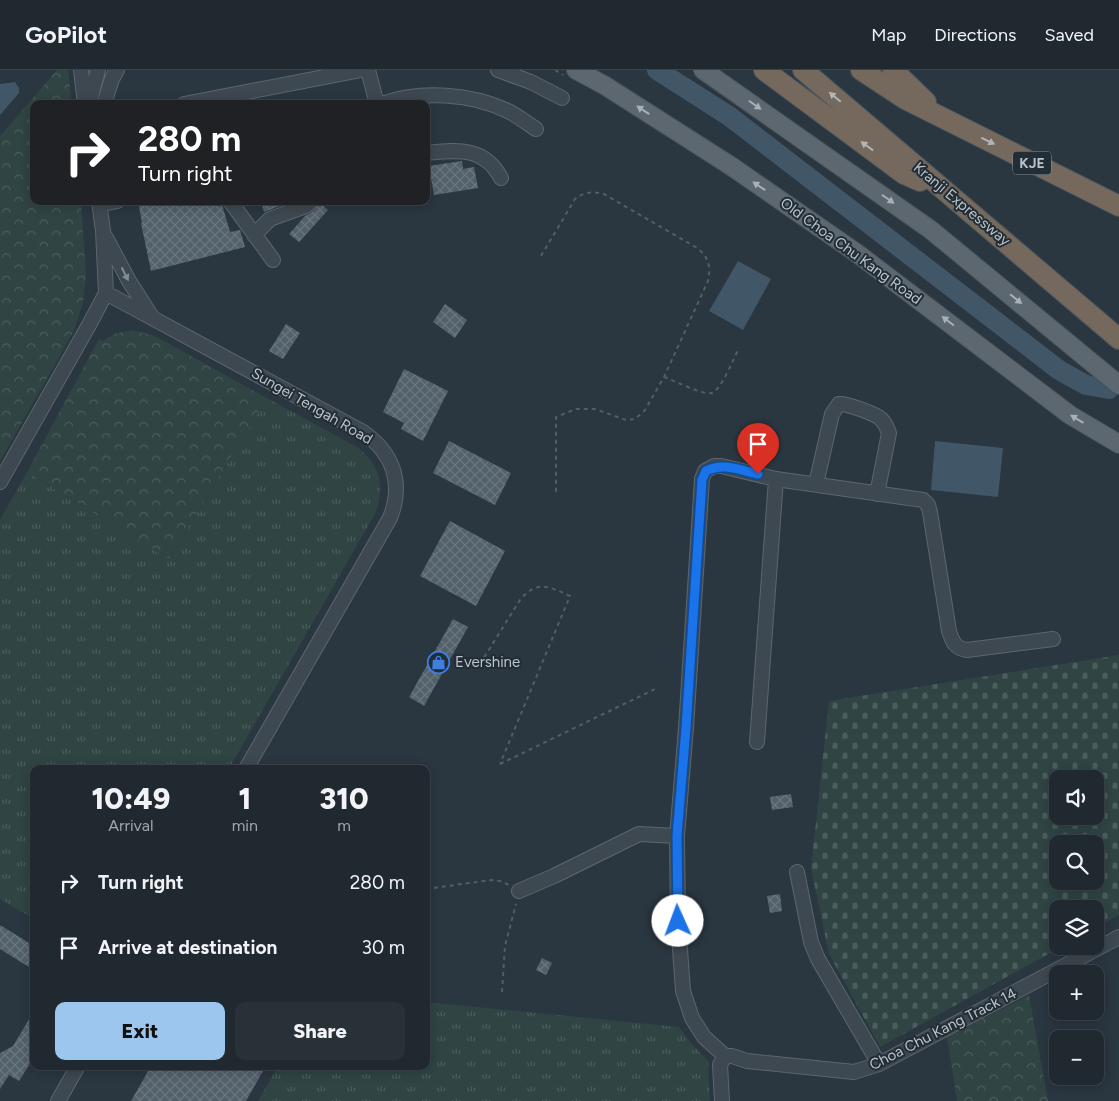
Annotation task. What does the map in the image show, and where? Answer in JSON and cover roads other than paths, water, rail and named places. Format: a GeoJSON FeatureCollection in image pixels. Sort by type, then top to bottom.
{"type":"FeatureCollection","features":[{"type":"Feature","properties":{"kind":"highway"},"geometry":{"type":"LineString","coordinates":[[764,70],[912,179],[939,185]]}},
{"type":"Feature","properties":{"kind":"highway","name":"Kranji Expressway"},"geometry":{"type":"LineString","coordinates":[[803,70],[1119,339]]}},
{"type":"Feature","properties":{"kind":"highway","name":"KJE"},"geometry":{"type":"LineString","coordinates":[[861,70],[905,99],[944,120],[1119,206]]}},
{"type":"Feature","properties":{"kind":"highway"},"geometry":{"type":"LineString","coordinates":[[893,70],[944,120]]}},
{"type":"Feature","properties":{"kind":"main road","name":"Old Choa Chu Kang Road"},"geometry":{"type":"LineString","coordinates":[[576,70],[604,85],[731,166],[842,243],[1070,415],[1119,444]]}},
{"type":"Feature","properties":{"kind":"main road"},"geometry":{"type":"LineString","coordinates":[[703,70],[932,230],[1119,385]]}},
{"type":"Feature","properties":{"kind":"street"},"geometry":{"type":"LineString","coordinates":[[81,70],[85,100]]}},
{"type":"Feature","properties":{"kind":"street"},"geometry":{"type":"LineString","coordinates":[[90,100],[98,70]]}},
{"type":"Feature","properties":{"kind":"street"},"geometry":{"type":"LineString","coordinates":[[205,100],[361,70]]}},
{"type":"Feature","properties":{"kind":"street"},"geometry":{"type":"LineString","coordinates":[[368,70],[376,100]]}},
{"type":"Feature","properties":{"kind":"street"},"geometry":{"type":"LineString","coordinates":[[498,70],[531,82],[562,98]]}},
{"type":"Feature","properties":{"kind":"street"},"geometry":{"type":"LineString","coordinates":[[105,100],[113,73]]}},
{"type":"Feature","properties":{"kind":"street"},"geometry":{"type":"LineString","coordinates":[[393,100],[432,96],[474,99],[509,111],[536,129]]}},
{"type":"Feature","properties":{"kind":"street"},"geometry":{"type":"LineString","coordinates":[[430,153],[458,150],[473,152],[485,158],[495,167],[501,178]]}},
{"type":"Feature","properties":{"kind":"street"},"geometry":{"type":"LineString","coordinates":[[0,482],[106,293],[103,231],[99,205]]}},
{"type":"Feature","properties":{"kind":"street"},"geometry":{"type":"LineString","coordinates":[[233,205],[273,260]]}},
{"type":"Feature","properties":{"kind":"street"},"geometry":{"type":"LineString","coordinates":[[254,235],[270,219],[307,205]]}},
{"type":"Feature","properties":{"kind":"street"},"geometry":{"type":"LineString","coordinates":[[103,231],[129,281],[154,319]]}},
{"type":"Feature","properties":{"kind":"street","name":"Sungei Tengah Road"},"geometry":{"type":"LineString","coordinates":[[106,293],[363,432],[377,443],[388,456],[393,468],[397,495],[390,518],[248,765]]}},
{"type":"Feature","properties":{"kind":"street"},"geometry":{"type":"LineString","coordinates":[[816,484],[832,414],[839,404],[849,404],[880,418],[886,425],[889,434],[877,494]]}},
{"type":"Feature","properties":{"kind":"street"},"geometry":{"type":"LineString","coordinates":[[722,1101],[720,1065],[726,1056],[704,1037],[692,1018],[683,991],[678,921],[677,836],[702,480],[706,471],[714,466],[721,466],[776,479],[922,500],[928,505],[952,643],[958,648],[967,650],[1053,639]]}},
{"type":"Feature","properties":{"kind":"street"},"geometry":{"type":"LineString","coordinates":[[757,742],[776,479]]}},
{"type":"Feature","properties":{"kind":"street"},"geometry":{"type":"LineString","coordinates":[[519,891],[639,834],[677,836]]}},
{"type":"Feature","properties":{"kind":"street"},"geometry":{"type":"LineString","coordinates":[[797,872],[811,942],[818,959],[879,1064]]}},
{"type":"Feature","properties":{"kind":"street","name":"Choa Chu Kang Track 14"},"geometry":{"type":"LineString","coordinates":[[726,1056],[854,1072],[879,1064],[1119,937]]}},
{"type":"Feature","properties":{"kind":"street"},"geometry":{"type":"LineString","coordinates":[[58,1101],[76,1070]]}},
{"type":"Feature","properties":{"kind":"water"},"geometry":{"type":"Polygon","coordinates":[[[15,82],[19,88],[19,93],[0,115],[0,84],[15,82]]]}},
{"type":"Feature","properties":{"kind":"water"},"geometry":{"type":"Polygon","coordinates":[[[738,261],[771,279],[743,330],[709,311],[738,261]]]}},
{"type":"Feature","properties":{"kind":"water"},"geometry":{"type":"Polygon","coordinates":[[[935,441],[1003,448],[998,497],[931,490],[935,441]]]}},
{"type":"Feature","properties":{"kind":"waterway"},"geometry":{"type":"LineString","coordinates":[[657,70],[729,116],[1059,370],[1086,385],[1109,389]]}},
{"type":"Feature","properties":{"kind":"place","name":"Evershine"},"geometry":{"type":"Point","coordinates":[439,662]}}]}
